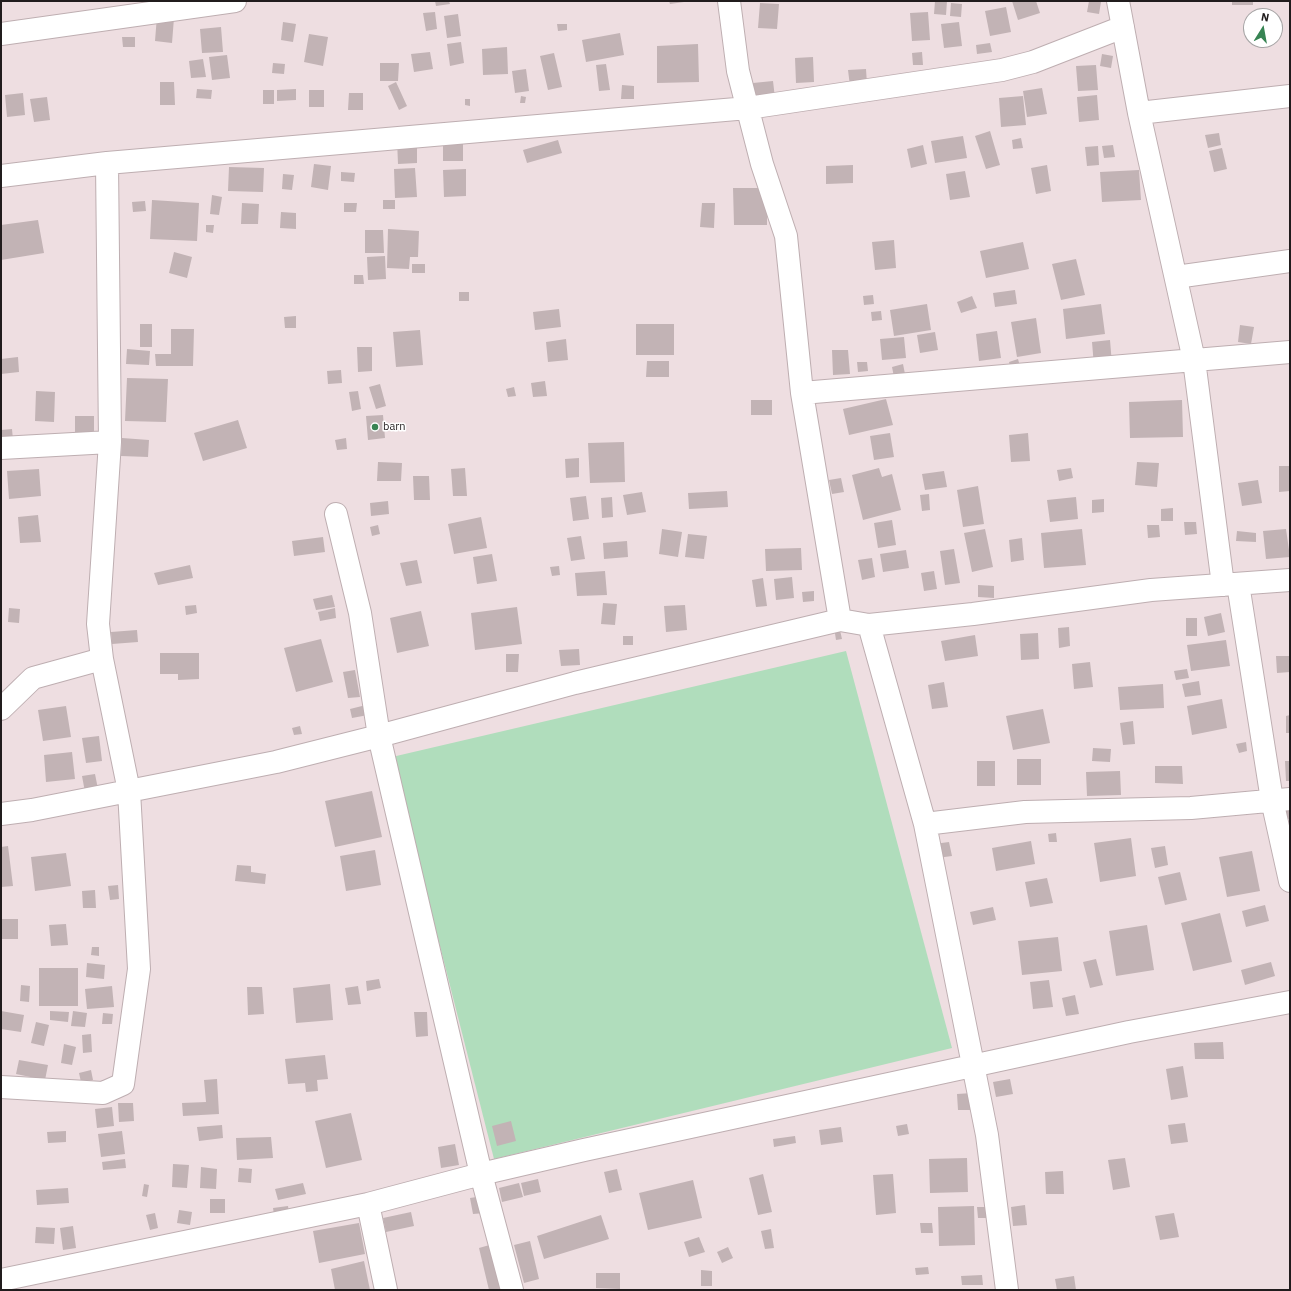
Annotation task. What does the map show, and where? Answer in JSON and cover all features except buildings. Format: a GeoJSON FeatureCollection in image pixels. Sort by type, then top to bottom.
{"type":"FeatureCollection","features":[{"type":"Feature","properties":{"kind":"street"},"geometry":{"type":"LineString","coordinates":[[1,34],[235,1]]}},
{"type":"Feature","properties":{"kind":"street"},"geometry":{"type":"LineString","coordinates":[[729,1],[738,71],[762,164],[786,236],[802,393],[840,620]]}},
{"type":"Feature","properties":{"kind":"street"},"geometry":{"type":"LineString","coordinates":[[1118,1],[1139,113],[1194,360],[1231,584],[1281,799],[1290,881]]}},
{"type":"Feature","properties":{"kind":"street"},"geometry":{"type":"LineString","coordinates":[[1,176],[107,163],[748,108],[1002,70],[1033,62],[1123,27]]}},
{"type":"Feature","properties":{"kind":"street"},"geometry":{"type":"LineString","coordinates":[[1139,113],[1290,96]]}},
{"type":"Feature","properties":{"kind":"street"},"geometry":{"type":"LineString","coordinates":[[1,1087],[103,1093],[123,1084],[139,969],[129,791],[102,659],[98,624],[110,442],[107,163]]}},
{"type":"Feature","properties":{"kind":"street"},"geometry":{"type":"LineString","coordinates":[[1176,277],[1290,261]]}},
{"type":"Feature","properties":{"kind":"street"},"geometry":{"type":"LineString","coordinates":[[802,393],[1290,352]]}},
{"type":"Feature","properties":{"kind":"street"},"geometry":{"type":"LineString","coordinates":[[1,448],[110,442]]}},
{"type":"Feature","properties":{"kind":"street"},"geometry":{"type":"LineString","coordinates":[[336,514],[360,613],[379,736],[481,1174],[512,1290]]}},
{"type":"Feature","properties":{"kind":"street"},"geometry":{"type":"LineString","coordinates":[[1,814],[32,810],[276,762],[575,683],[840,620],[869,625],[973,614],[1152,590],[1290,580]]}},
{"type":"Feature","properties":{"kind":"street"},"geometry":{"type":"LineString","coordinates":[[869,625],[924,824],[987,1135],[1008,1290]]}},
{"type":"Feature","properties":{"kind":"street"},"geometry":{"type":"LineString","coordinates":[[1,709],[33,678],[102,659]]}},
{"type":"Feature","properties":{"kind":"street"},"geometry":{"type":"LineString","coordinates":[[924,824],[1025,812],[1191,808],[1281,799]]}},
{"type":"Feature","properties":{"kind":"street"},"geometry":{"type":"LineString","coordinates":[[1,1280],[368,1204],[481,1174],[584,1150],[1129,1032],[1290,1002]]}},
{"type":"Feature","properties":{"kind":"street"},"geometry":{"type":"LineString","coordinates":[[368,1204],[386,1290]]}},
{"type":"Feature","properties":{"kind":"green space"},"geometry":{"type":"Polygon","coordinates":[[[846,651],[952,1048],[494,1159],[392,757],[846,651]]]}},
{"type":"Feature","properties":{"kind":"place","name":"barn"},"geometry":{"type":"Point","coordinates":[375,427]}}]}
